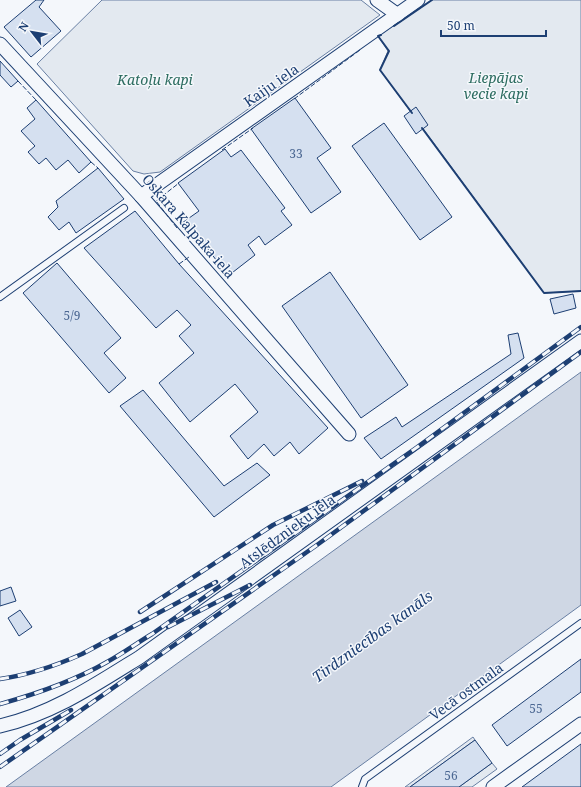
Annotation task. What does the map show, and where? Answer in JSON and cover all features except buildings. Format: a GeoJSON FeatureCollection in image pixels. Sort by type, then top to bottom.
{"type":"FeatureCollection","features":[{"type":"Feature","properties":{"kind":"street"},"geometry":{"type":"LineString","coordinates":[[377,0],[398,15]]}},
{"type":"Feature","properties":{"kind":"street","name":"Kaiju iela"},"geometry":{"type":"LineString","coordinates":[[141,196],[418,0]]}},
{"type":"Feature","properties":{"kind":"street","name":"Oskara Kalpaka iela"},"geometry":{"type":"LineString","coordinates":[[0,44],[141,196],[349,434]]}},
{"type":"Feature","properties":{"kind":"street","name":"Atslēdznieku iela"},"geometry":{"type":"LineString","coordinates":[[0,726],[47,711],[91,688],[140,657],[581,341]]}},
{"type":"Feature","properties":{"kind":"street"},"geometry":{"type":"LineString","coordinates":[[493,787],[581,724]]}},
{"type":"Feature","properties":{"kind":"lane"},"geometry":{"type":"LineString","coordinates":[[0,297],[124,208]]}},
{"type":"Feature","properties":{"kind":"lane","name":"Vecā ostmala"},"geometry":{"type":"LineString","coordinates":[[362,787],[365,779],[581,623]]}},
{"type":"Feature","properties":{"kind":"green space","name":"Katoļu kapi"},"geometry":{"type":"Polygon","coordinates":[[[102,0],[361,0],[380,15],[160,172],[144,174],[133,171],[37,64],[102,0]]]}},
{"type":"Feature","properties":{"kind":"green space","name":"Liepājas vecie kapi"},"geometry":{"type":"Polygon","coordinates":[[[432,0],[581,0],[581,291],[544,293],[380,70],[388,51],[378,36],[432,0]]]}},
{"type":"Feature","properties":{"kind":"green space"},"geometry":{"type":"Polygon","coordinates":[[[473,737],[475,740],[410,787],[405,787],[473,737]]]}},
{"type":"Feature","properties":{"kind":"green space"},"geometry":{"type":"Polygon","coordinates":[[[492,763],[497,769],[472,787],[459,787],[492,763]]]}},
{"type":"Feature","properties":{"kind":"water","name":"Tirdzniecības kanāls"},"geometry":{"type":"Polygon","coordinates":[[[581,372],[581,605],[331,787],[6,787],[581,372]]]}},
{"type":"Feature","properties":{"kind":"railway"},"geometry":{"type":"LineString","coordinates":[[0,704],[68,681],[113,659],[152,634],[416,448],[581,327]]}},
{"type":"Feature","properties":{"kind":"railway"},"geometry":{"type":"LineString","coordinates":[[0,767],[317,545],[581,352]]}},
{"type":"Feature","properties":{"kind":"railway"},"geometry":{"type":"LineString","coordinates":[[140,612],[273,525],[362,481]]}},
{"type":"Feature","properties":{"kind":"railway"},"geometry":{"type":"LineString","coordinates":[[0,679],[41,670],[82,654],[216,582]]}},
{"type":"Feature","properties":{"kind":"railway"},"geometry":{"type":"LineString","coordinates":[[168,627],[250,585]]}},
{"type":"Feature","properties":{"kind":"railway"},"geometry":{"type":"LineString","coordinates":[[0,754],[20,740],[71,710]]}},
{"type":"Feature","properties":{"kind":"fence"},"geometry":{"type":"LineString","coordinates":[[294,99],[360,50]]}},
{"type":"Feature","properties":{"kind":"fence"},"geometry":{"type":"LineString","coordinates":[[18,81],[36,100]]}},
{"type":"Feature","properties":{"kind":"fence"},"geometry":{"type":"LineString","coordinates":[[222,150],[253,128]]}},
{"type":"Feature","properties":{"kind":"fence"},"geometry":{"type":"LineString","coordinates":[[91,162],[98,168]]}},
{"type":"Feature","properties":{"kind":"fence"},"geometry":{"type":"LineString","coordinates":[[177,228],[156,201],[179,183]]}},
{"type":"Feature","properties":{"kind":"fence"},"geometry":{"type":"LineString","coordinates":[[179,264],[189,257]]}},
{"type":"Feature","properties":{"kind":"wall"},"geometry":{"type":"LineString","coordinates":[[394,26],[432,0]]}},
{"type":"Feature","properties":{"kind":"wall"},"geometry":{"type":"LineString","coordinates":[[381,35],[378,36],[389,51],[380,70],[412,113]]}},
{"type":"Feature","properties":{"kind":"wall"},"geometry":{"type":"LineString","coordinates":[[422,128],[544,293],[581,291]]}}]}
